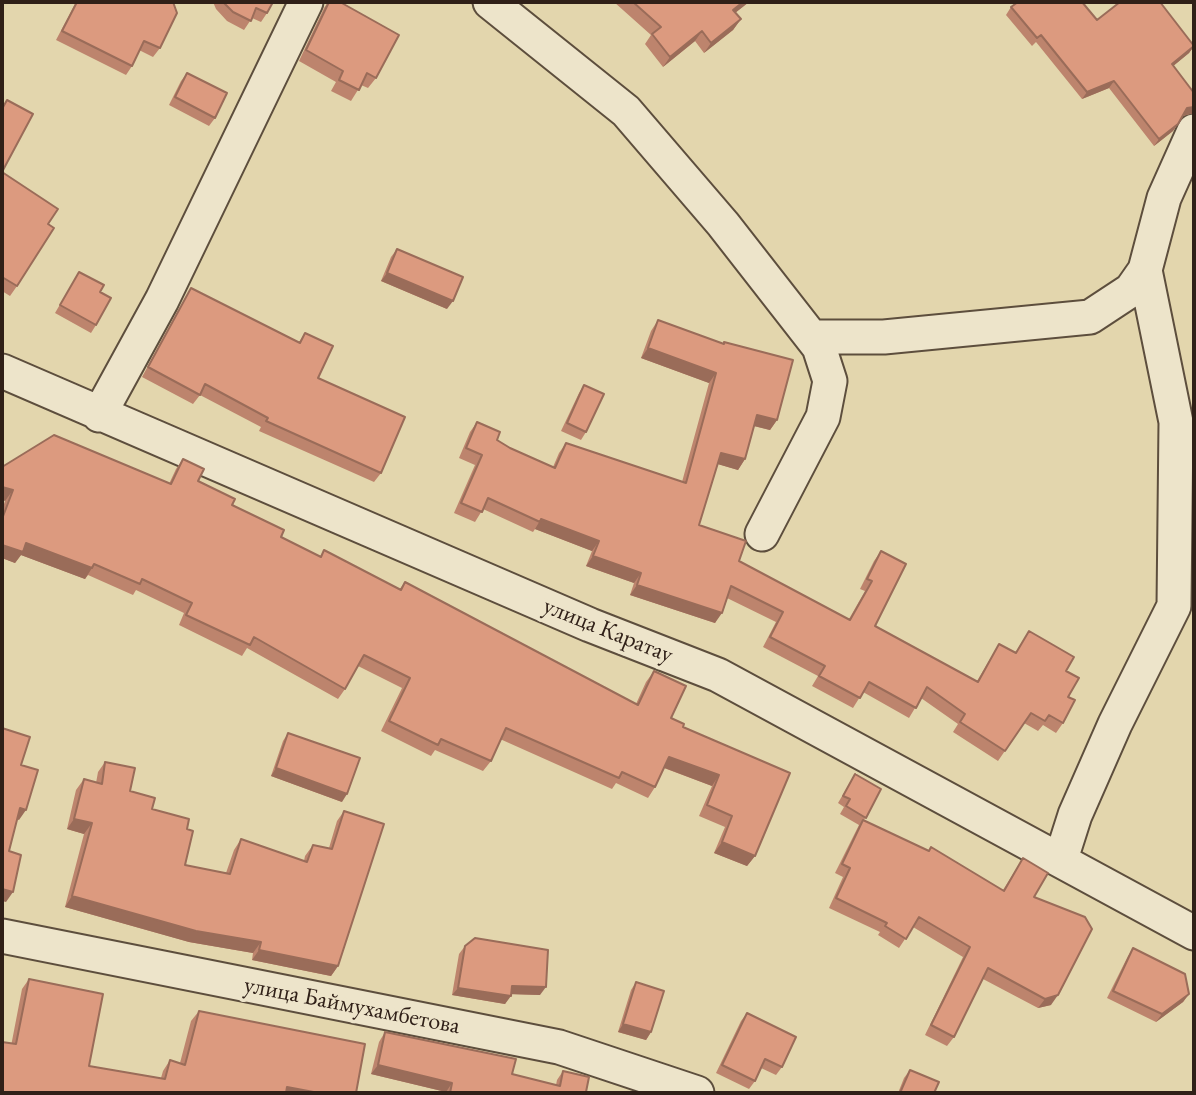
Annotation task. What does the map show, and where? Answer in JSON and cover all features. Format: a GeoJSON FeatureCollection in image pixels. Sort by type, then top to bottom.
{"type":"FeatureCollection","features":[{"type":"Feature","properties":{"kind":"street"},"geometry":{"type":"LineString","coordinates":[[99,415],[162,300],[306,2]]}},
{"type":"Feature","properties":{"kind":"street"},"geometry":{"type":"LineString","coordinates":[[490,2],[626,111],[723,224],[819,347],[830,382],[823,417],[762,534]]}},
{"type":"Feature","properties":{"kind":"street"},"geometry":{"type":"LineString","coordinates":[[811,337],[884,337],[1090,317],[1131,290],[1145,270],[1164,198],[1194,131]]}},
{"type":"Feature","properties":{"kind":"street"},"geometry":{"type":"LineString","coordinates":[[1061,859],[1075,815],[1115,724],[1174,606],[1177,422],[1145,270]]}},
{"type":"Feature","properties":{"kind":"street","name":"улица Каратау"},"geometry":{"type":"LineString","coordinates":[[2,371],[590,625],[718,674],[1194,933]]}},
{"type":"Feature","properties":{"kind":"street","name":"улица Баймухамбетова"},"geometry":{"type":"LineString","coordinates":[[2,936],[559,1047],[697,1093]]}},
{"type":"Feature","properties":{"kind":"building"},"geometry":{"type":"Polygon","coordinates":[[[77,2],[173,2],[177,13],[160,48],[144,41],[132,66],[62,31],[77,2]]]}},
{"type":"Feature","properties":{"kind":"building"},"geometry":{"type":"Polygon","coordinates":[[[223,2],[273,2],[267,13],[256,8],[251,21],[233,12],[223,2]]]}},
{"type":"Feature","properties":{"kind":"building"},"geometry":{"type":"Polygon","coordinates":[[[329,2],[340,2],[399,35],[376,78],[367,73],[359,90],[339,80],[343,71],[306,50],[329,2]]]}},
{"type":"Feature","properties":{"kind":"building"},"geometry":{"type":"Polygon","coordinates":[[[633,2],[743,2],[733,10],[741,19],[711,43],[702,31],[670,57],[652,34],[661,27],[633,2]]]}},
{"type":"Feature","properties":{"kind":"building"},"geometry":{"type":"Polygon","coordinates":[[[1018,2],[1082,2],[1097,20],[1120,2],[1160,2],[1194,46],[1172,64],[1194,93],[1194,107],[1187,108],[1178,124],[1159,139],[1114,81],[1087,92],[1041,35],[1037,38],[1011,7],[1018,2]]]}},
{"type":"Feature","properties":{"kind":"building"},"geometry":{"type":"Polygon","coordinates":[[[187,73],[227,93],[215,118],[175,97],[187,73]]]}},
{"type":"Feature","properties":{"kind":"building"},"geometry":{"type":"Polygon","coordinates":[[[7,100],[33,114],[2,172],[2,109],[7,100]]]}},
{"type":"Feature","properties":{"kind":"building"},"geometry":{"type":"Polygon","coordinates":[[[2,172],[58,209],[48,224],[54,228],[17,286],[2,277],[2,172]]]}},
{"type":"Feature","properties":{"kind":"building"},"geometry":{"type":"Polygon","coordinates":[[[397,249],[463,277],[453,301],[387,273],[397,249]]]}},
{"type":"Feature","properties":{"kind":"building"},"geometry":{"type":"Polygon","coordinates":[[[79,272],[104,285],[100,292],[111,298],[96,325],[60,305],[79,272]]]}},
{"type":"Feature","properties":{"kind":"building"},"geometry":{"type":"Polygon","coordinates":[[[191,288],[300,343],[305,333],[333,346],[318,378],[405,417],[381,473],[266,421],[268,418],[205,384],[200,395],[148,367],[191,288]]]}},
{"type":"Feature","properties":{"kind":"building"},"geometry":{"type":"Polygon","coordinates":[[[658,320],[724,344],[793,360],[777,420],[757,415],[745,459],[721,453],[699,525],[746,541],[739,561],[850,620],[872,581],[867,579],[881,551],[906,564],[875,626],[978,682],[999,644],[1016,653],[1029,631],[1074,657],[1066,671],[1079,678],[1068,697],[1075,700],[1063,723],[1049,715],[1045,721],[1031,713],[1005,751],[960,722],[965,714],[927,687],[916,708],[869,682],[860,698],[819,676],[825,666],[770,637],[783,612],[731,586],[722,613],[637,585],[641,573],[593,556],[599,541],[541,519],[540,522],[488,498],[482,512],[461,503],[482,455],[466,448],[477,422],[500,432],[497,440],[510,448],[555,468],[566,443],[686,483],[716,373],[648,348],[658,320]]]}},
{"type":"Feature","properties":{"kind":"building"},"geometry":{"type":"Polygon","coordinates":[[[584,385],[604,394],[586,432],[567,423],[584,385]]]}},
{"type":"Feature","properties":{"kind":"building"},"geometry":{"type":"Polygon","coordinates":[[[54,435],[171,484],[183,459],[204,469],[198,481],[235,499],[232,505],[284,530],[281,537],[321,557],[324,550],[401,590],[405,582],[638,705],[654,671],[686,686],[671,718],[684,724],[683,727],[790,773],[755,856],[722,842],[732,816],[707,805],[719,775],[669,757],[655,787],[622,772],[619,778],[506,728],[491,761],[441,739],[438,745],[389,721],[410,678],[364,655],[345,689],[254,637],[250,645],[186,615],[192,603],[142,579],[140,584],[94,564],[92,568],[26,543],[23,552],[2,545],[2,519],[13,490],[2,487],[2,467],[54,435]]]}},
{"type":"Feature","properties":{"kind":"building"},"geometry":{"type":"Polygon","coordinates":[[[2,728],[30,737],[21,765],[38,770],[26,810],[20,808],[9,851],[21,855],[13,892],[2,889],[2,728]]]}},
{"type":"Feature","properties":{"kind":"building"},"geometry":{"type":"Polygon","coordinates":[[[288,733],[360,758],[347,794],[276,768],[288,733]]]}},
{"type":"Feature","properties":{"kind":"building"},"geometry":{"type":"Polygon","coordinates":[[[105,762],[135,768],[130,791],[155,798],[152,809],[189,819],[187,829],[193,831],[185,865],[230,874],[241,839],[307,862],[313,845],[332,849],[344,811],[384,824],[338,966],[259,950],[261,942],[196,931],[72,896],[92,823],[74,819],[84,779],[102,784],[105,762]]]}},
{"type":"Feature","properties":{"kind":"building"},"geometry":{"type":"Polygon","coordinates":[[[855,774],[881,789],[866,818],[846,806],[850,799],[843,796],[855,774]]]}},
{"type":"Feature","properties":{"kind":"building"},"geometry":{"type":"Polygon","coordinates":[[[863,820],[929,851],[931,847],[1004,891],[1023,858],[1048,873],[1034,897],[1085,917],[1092,929],[1058,995],[1045,999],[988,968],[954,1037],[931,1025],[970,947],[919,917],[906,939],[885,926],[887,923],[836,898],[850,868],[842,864],[863,820]]]}},
{"type":"Feature","properties":{"kind":"building"},"geometry":{"type":"Polygon","coordinates":[[[475,938],[548,950],[546,987],[512,986],[511,996],[458,988],[465,946],[475,938]]]}},
{"type":"Feature","properties":{"kind":"building"},"geometry":{"type":"Polygon","coordinates":[[[1133,948],[1185,974],[1189,994],[1162,1014],[1113,991],[1133,948]]]}},
{"type":"Feature","properties":{"kind":"building"},"geometry":{"type":"Polygon","coordinates":[[[29,979],[103,994],[89,1066],[165,1079],[170,1060],[185,1065],[199,1011],[365,1044],[356,1093],[319,1093],[287,1087],[286,1093],[2,1093],[2,1042],[16,1044],[29,979]]]}},
{"type":"Feature","properties":{"kind":"building"},"geometry":{"type":"Polygon","coordinates":[[[636,982],[664,991],[651,1032],[623,1024],[636,982]]]}},
{"type":"Feature","properties":{"kind":"building"},"geometry":{"type":"Polygon","coordinates":[[[747,1013],[796,1037],[782,1067],[765,1059],[755,1081],[722,1065],[747,1013]]]}},
{"type":"Feature","properties":{"kind":"building"},"geometry":{"type":"Polygon","coordinates":[[[385,1032],[516,1059],[512,1074],[560,1086],[563,1071],[589,1077],[586,1092],[592,1093],[450,1093],[452,1083],[378,1065],[385,1032]]]}},
{"type":"Feature","properties":{"kind":"building"},"geometry":{"type":"Polygon","coordinates":[[[910,1070],[939,1082],[934,1093],[900,1093],[910,1070]]]}}]}
